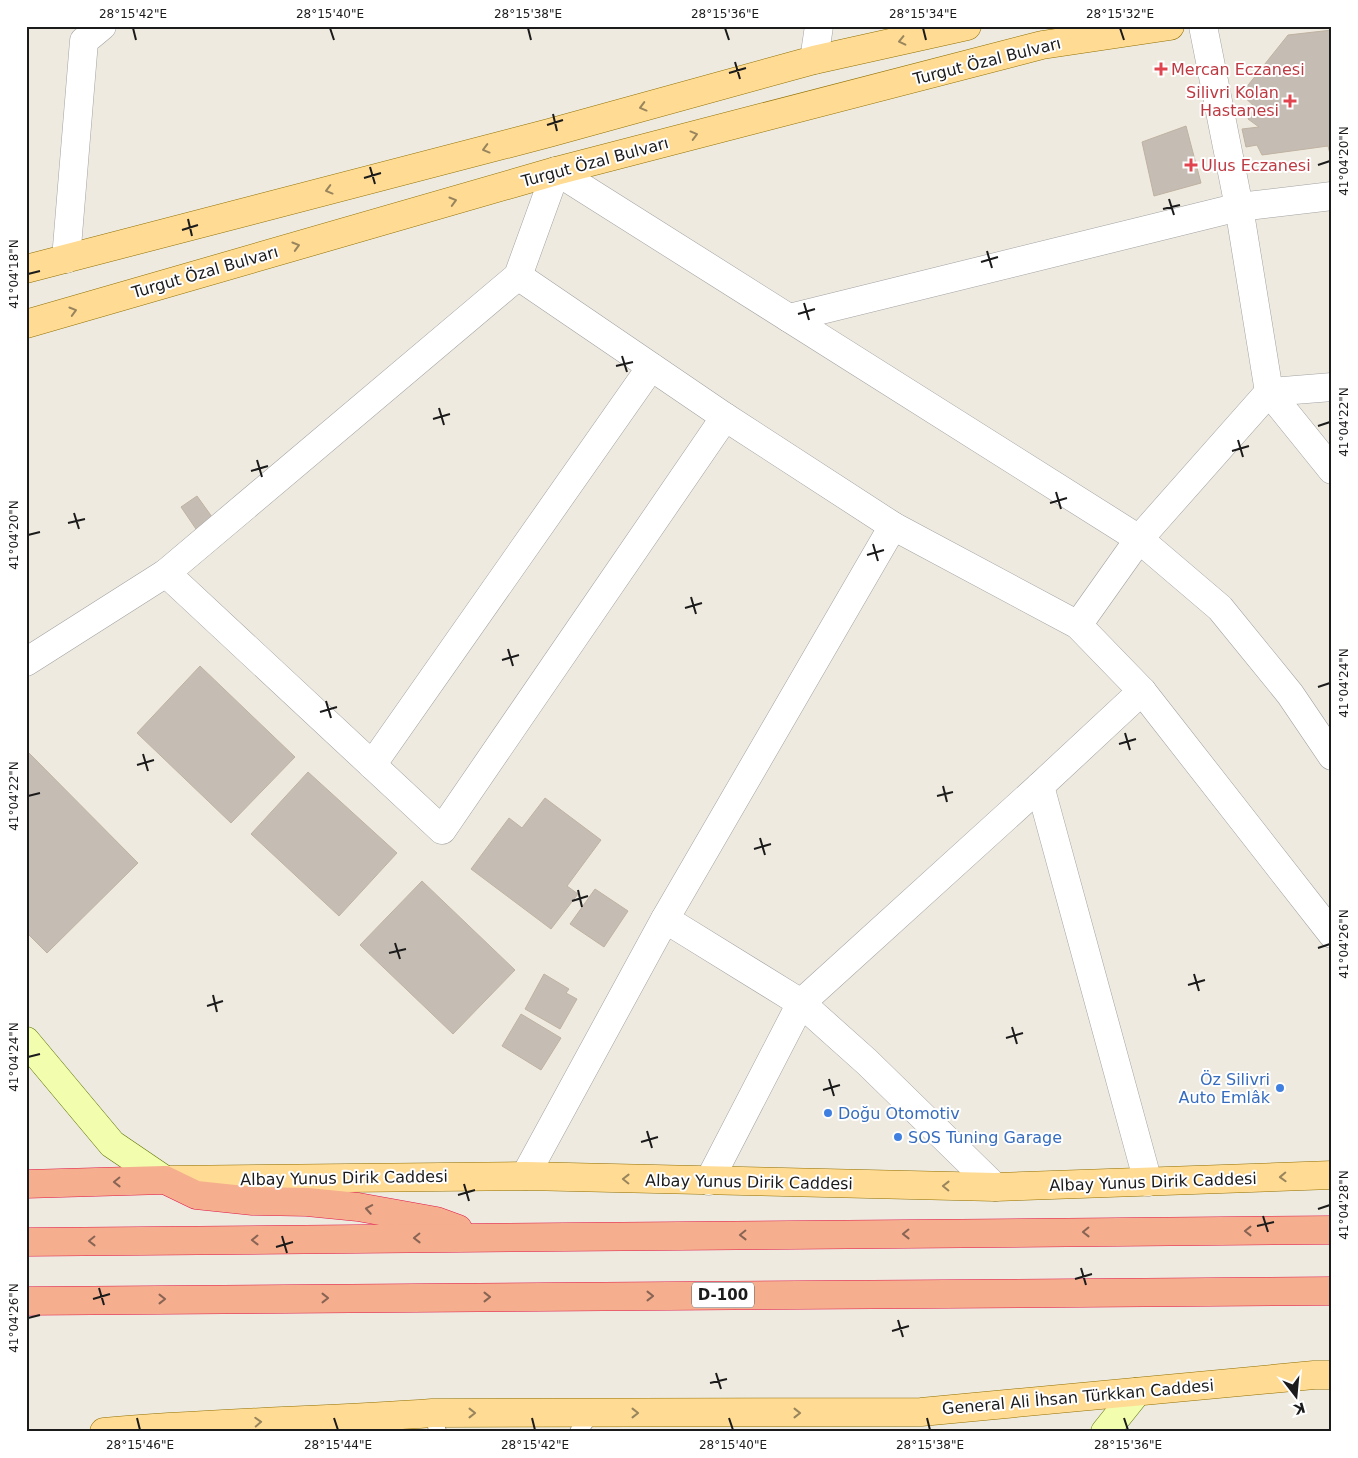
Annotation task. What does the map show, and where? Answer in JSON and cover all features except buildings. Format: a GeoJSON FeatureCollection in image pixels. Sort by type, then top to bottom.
{"type":"FeatureCollection","features":[{"type":"Feature","properties":{"kind":"highway"},"geometry":{"type":"LineString","coordinates":[[26,1184],[165,1180],[196,1195],[253,1201],[307,1202],[358,1208],[436,1221],[484,1238]]}},
{"type":"Feature","properties":{"kind":"highway"},"geometry":{"type":"LineString","coordinates":[[26,1242],[1332,1230]]}},
{"type":"Feature","properties":{"kind":"highway","name":"D-100"},"geometry":{"type":"LineString","coordinates":[[26,1300],[1332,1291]]}},
{"type":"Feature","properties":{"kind":"highway"},"geometry":{"type":"LineString","coordinates":[[26,1312],[114,1300]]}},
{"type":"Feature","properties":{"kind":"main road"},"geometry":{"type":"LineString","coordinates":[[26,269],[549,133],[814,60],[967,26]]}},
{"type":"Feature","properties":{"kind":"main road","name":"Turgut Özal Bulvarı"},"geometry":{"type":"LineString","coordinates":[[26,324],[556,171],[1042,45],[1170,26]]}},
{"type":"Feature","properties":{"kind":"main road"},"geometry":{"type":"LineString","coordinates":[[26,1041],[112,1144],[165,1180]]}},
{"type":"Feature","properties":{"kind":"main road","name":"Albay Yunus Dirik Caddesi"},"geometry":{"type":"LineString","coordinates":[[165,1180],[525,1176],[994,1187],[1332,1175]]}},
{"type":"Feature","properties":{"kind":"main road","name":"General Ali İhsan Türkkan Caddesi"},"geometry":{"type":"LineString","coordinates":[[104,1432],[158,1427],[369,1417],[435,1422],[584,1423],[921,1412],[1314,1375],[1332,1375]]}},
{"type":"Feature","properties":{"kind":"main road"},"geometry":{"type":"LineString","coordinates":[[1105,1432],[1137,1392]]}},
{"type":"Feature","properties":{"kind":"street"},"geometry":{"type":"LineString","coordinates":[[66,259],[84,41],[102,26]]}},
{"type":"Feature","properties":{"kind":"street"},"geometry":{"type":"LineString","coordinates":[[814,60],[819,26]]}},
{"type":"Feature","properties":{"kind":"street"},"geometry":{"type":"LineString","coordinates":[[1203,26],[1239,207],[1269,392],[1332,470]]}},
{"type":"Feature","properties":{"kind":"street"},"geometry":{"type":"LineString","coordinates":[[26,662],[166,573],[518,276],[556,171],[1139,539],[1220,608],[1290,694],[1332,756]]}},
{"type":"Feature","properties":{"kind":"street"},"geometry":{"type":"LineString","coordinates":[[788,318],[1239,207],[1332,196]]}},
{"type":"Feature","properties":{"kind":"street"},"geometry":{"type":"LineString","coordinates":[[518,276],[724,417],[893,526],[1078,625],[1142,691],[1332,934]]}},
{"type":"Feature","properties":{"kind":"street"},"geometry":{"type":"LineString","coordinates":[[372,765],[651,367]]}},
{"type":"Feature","properties":{"kind":"street"},"geometry":{"type":"LineString","coordinates":[[1078,625],[1139,539],[1269,392],[1332,387]]}},
{"type":"Feature","properties":{"kind":"street"},"geometry":{"type":"LineString","coordinates":[[166,573],[442,830],[724,417]]}},
{"type":"Feature","properties":{"kind":"street"},"geometry":{"type":"LineString","coordinates":[[525,1176],[665,919],[893,526]]}},
{"type":"Feature","properties":{"kind":"street"},"geometry":{"type":"LineString","coordinates":[[709,1181],[800,1003],[1142,691]]}},
{"type":"Feature","properties":{"kind":"street"},"geometry":{"type":"LineString","coordinates":[[1040,786],[1148,1182]]}},
{"type":"Feature","properties":{"kind":"street"},"geometry":{"type":"LineString","coordinates":[[665,919],[800,1003],[867,1062],[994,1187]]}},
{"type":"Feature","properties":{"kind":"place","name":"Mercan Eczanesi"},"geometry":{"type":"Point","coordinates":[1161,69]}},
{"type":"Feature","properties":{"kind":"place","name":"Silivri Kolan Hastanesi"},"geometry":{"type":"Point","coordinates":[1290,101]}},
{"type":"Feature","properties":{"kind":"place","name":"Ulus Eczanesi"},"geometry":{"type":"Point","coordinates":[1191,165]}},
{"type":"Feature","properties":{"kind":"place","name":"Öz Silivri Auto Emlâk"},"geometry":{"type":"Point","coordinates":[1280,1088]}},
{"type":"Feature","properties":{"kind":"place","name":"Doğu Otomotiv"},"geometry":{"type":"Point","coordinates":[828,1113]}},
{"type":"Feature","properties":{"kind":"place","name":"SOS Tuning Garage"},"geometry":{"type":"Point","coordinates":[898,1137]}}]}
